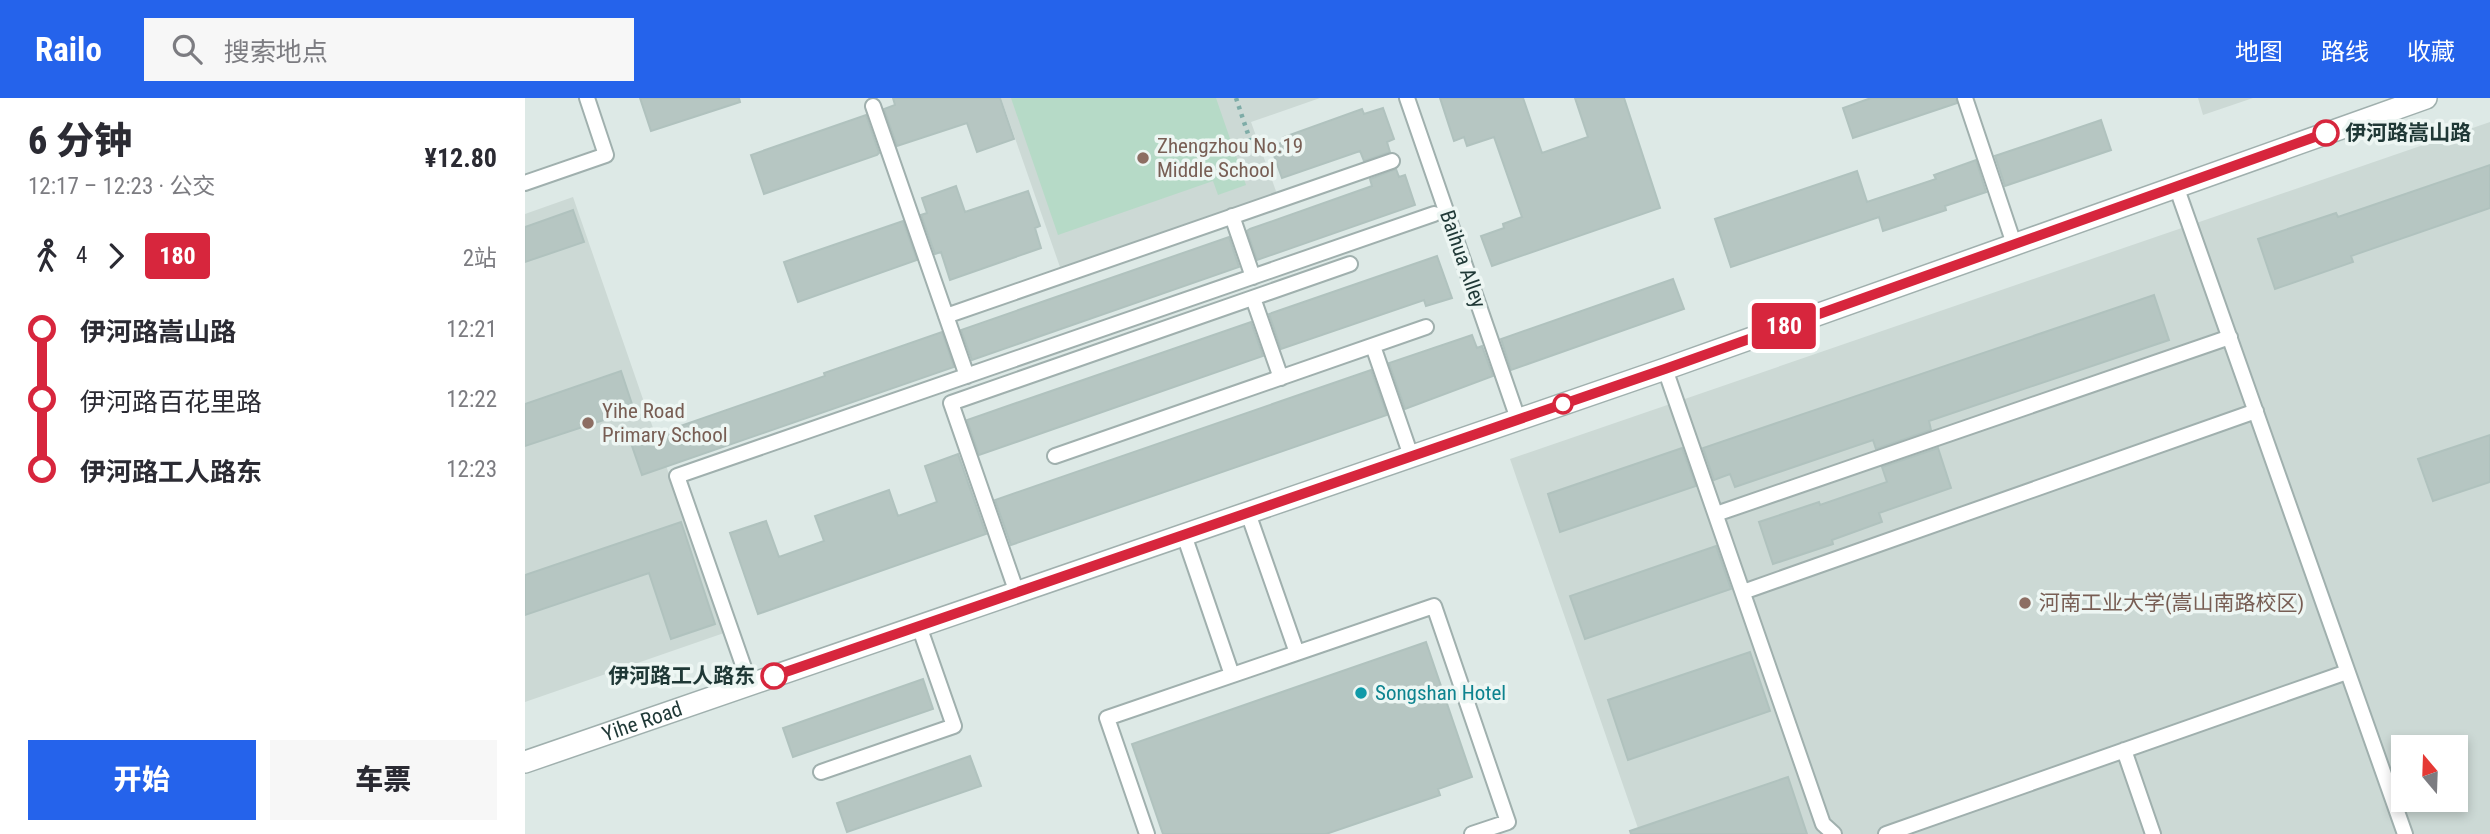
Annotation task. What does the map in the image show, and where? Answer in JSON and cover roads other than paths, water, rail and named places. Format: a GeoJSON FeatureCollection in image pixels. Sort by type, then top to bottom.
{"type":"FeatureCollection","features":[{"type":"Feature","properties":{"kind":"street","name":"Yihe Road"},"geometry":{"type":"LineString","coordinates":[[525,762],[1665,369],[2426,98]]}},
{"type":"Feature","properties":{"kind":"lane"},"geometry":{"type":"LineString","coordinates":[[525,183],[606,155],[587,98]]}},
{"type":"Feature","properties":{"kind":"lane","name":"Baihua Alley"},"geometry":{"type":"LineString","coordinates":[[1407,98],[1518,419]]}},
{"type":"Feature","properties":{"kind":"lane"},"geometry":{"type":"LineString","coordinates":[[1965,98],[2014,244]]}},
{"type":"Feature","properties":{"kind":"lane"},"geometry":{"type":"LineString","coordinates":[[873,106],[967,376]]}},
{"type":"Feature","properties":{"kind":"lane"},"geometry":{"type":"LineString","coordinates":[[946,316],[1392,161]]}},
{"type":"Feature","properties":{"kind":"lane"},"geometry":{"type":"LineString","coordinates":[[2176,186],[2405,834]]}},
{"type":"Feature","properties":{"kind":"lane"},"geometry":{"type":"LineString","coordinates":[[750,685],[677,476],[1434,214]]}},
{"type":"Feature","properties":{"kind":"lane"},"geometry":{"type":"LineString","coordinates":[[1232,216],[1253,277]]}},
{"type":"Feature","properties":{"kind":"lane"},"geometry":{"type":"LineString","coordinates":[[1017,593],[951,403],[1350,264]]}},
{"type":"Feature","properties":{"kind":"lane"},"geometry":{"type":"LineString","coordinates":[[1253,298],[1281,378]]}},
{"type":"Feature","properties":{"kind":"lane"},"geometry":{"type":"LineString","coordinates":[[1055,456],[1426,327]]}},
{"type":"Feature","properties":{"kind":"lane"},"geometry":{"type":"LineString","coordinates":[[1716,514],[2230,337]]}},
{"type":"Feature","properties":{"kind":"lane"},"geometry":{"type":"LineString","coordinates":[[1373,346],[1411,456]]}},
{"type":"Feature","properties":{"kind":"lane"},"geometry":{"type":"LineString","coordinates":[[1665,369],[1823,824],[1834,834]]}},
{"type":"Feature","properties":{"kind":"lane"},"geometry":{"type":"LineString","coordinates":[[1743,592],[2256,411]]}},
{"type":"Feature","properties":{"kind":"lane"},"geometry":{"type":"LineString","coordinates":[[1248,513],[1297,653]]}},
{"type":"Feature","properties":{"kind":"lane"},"geometry":{"type":"LineString","coordinates":[[1184,535],[1232,675]]}},
{"type":"Feature","properties":{"kind":"lane"},"geometry":{"type":"LineString","coordinates":[[1147,834],[1107,718],[1434,606],[1510,828],[1472,834]]}},
{"type":"Feature","properties":{"kind":"lane"},"geometry":{"type":"LineString","coordinates":[[821,772],[954,726],[919,626]]}},
{"type":"Feature","properties":{"kind":"lane"},"geometry":{"type":"LineString","coordinates":[[1886,834],[2347,672]]}},
{"type":"Feature","properties":{"kind":"lane"},"geometry":{"type":"LineString","coordinates":[[2124,750],[2153,834]]}},
{"type":"Feature","properties":{"kind":"place","name":"伊河路嵩山路"},"geometry":{"type":"Point","coordinates":[2326,133]}},
{"type":"Feature","properties":{"kind":"place","name":"Zhengzhou No.19 Middle School"},"geometry":{"type":"Point","coordinates":[1143,158]}},
{"type":"Feature","properties":{"kind":"place","name":"Yihe Road Primary School"},"geometry":{"type":"Point","coordinates":[588,423]}},
{"type":"Feature","properties":{"kind":"place","name":"河南工业大学(嵩山南路校区)"},"geometry":{"type":"Point","coordinates":[2025,603]}},
{"type":"Feature","properties":{"kind":"place","name":"伊河路工人路东"},"geometry":{"type":"Point","coordinates":[774,676]}},
{"type":"Feature","properties":{"kind":"place","name":"Songshan Hotel"},"geometry":{"type":"Point","coordinates":[1361,693]}}]}
